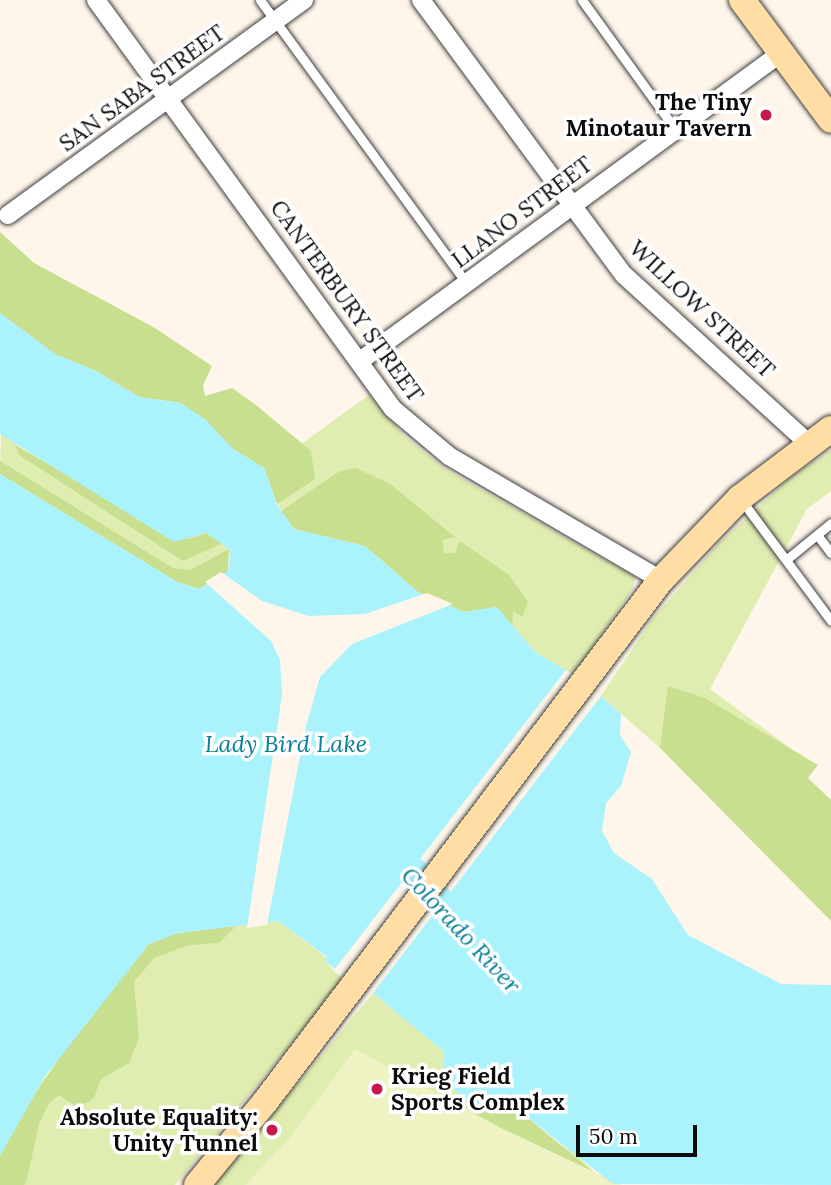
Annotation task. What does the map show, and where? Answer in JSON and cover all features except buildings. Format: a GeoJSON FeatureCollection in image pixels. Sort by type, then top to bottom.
{"type":"FeatureCollection","features":[{"type":"Feature","properties":{"kind":"main road"},"geometry":{"type":"LineString","coordinates":[[742,0],[831,120]]}},
{"type":"Feature","properties":{"kind":"main road"},"geometry":{"type":"LineString","coordinates":[[197,1185],[265,1102],[661,580],[740,498],[820,436]]}},
{"type":"Feature","properties":{"kind":"street","name":"CANTERBURY STREET"},"geometry":{"type":"LineString","coordinates":[[96,0],[393,409],[428,441],[661,580]]}},
{"type":"Feature","properties":{"kind":"street","name":"SAN SABA STREET"},"geometry":{"type":"LineString","coordinates":[[8,215],[304,0]]}},
{"type":"Feature","properties":{"kind":"street","name":"WILLOW STREET"},"geometry":{"type":"LineString","coordinates":[[421,0],[570,206],[641,293],[820,436]]}},
{"type":"Feature","properties":{"kind":"street","name":"LLANO STREET"},"geometry":{"type":"LineString","coordinates":[[360,361],[780,52]]}},
{"type":"Feature","properties":{"kind":"lane"},"geometry":{"type":"LineString","coordinates":[[260,0],[467,284]]}},
{"type":"Feature","properties":{"kind":"lane"},"geometry":{"type":"LineString","coordinates":[[582,0],[675,129]]}},
{"type":"Feature","properties":{"kind":"lane"},"geometry":{"type":"LineString","coordinates":[[740,498],[831,621]]}},
{"type":"Feature","properties":{"kind":"lane"},"geometry":{"type":"LineString","coordinates":[[787,559],[831,523]]}},
{"type":"Feature","properties":{"kind":"lane"},"geometry":{"type":"LineString","coordinates":[[818,536],[831,553]]}},
{"type":"Feature","properties":{"kind":"green space"},"geometry":{"type":"Polygon","coordinates":[[[0,232],[34,263],[155,328],[212,366],[203,385],[205,396],[232,388],[256,405],[311,451],[315,479],[277,504],[264,468],[233,449],[181,403],[139,397],[98,372],[55,354],[0,313],[0,232]]]}},
{"type":"Feature","properties":{"kind":"green space"},"geometry":{"type":"Polygon","coordinates":[[[369,395],[403,435],[445,469],[635,577],[633,588],[574,675],[535,652],[497,607],[372,555],[365,546],[294,529],[277,504],[301,444],[369,395]]]}},
{"type":"Feature","properties":{"kind":"green space"},"geometry":{"type":"Polygon","coordinates":[[[1,432],[17,442],[16,445],[106,497],[215,536],[229,549],[199,589],[0,474],[1,432]]]}},
{"type":"Feature","properties":{"kind":"green space"},"geometry":{"type":"Polygon","coordinates":[[[15,445],[126,509],[190,539],[206,533],[223,543],[183,561],[19,455],[15,445]]]}},
{"type":"Feature","properties":{"kind":"green space"},"geometry":{"type":"Polygon","coordinates":[[[831,450],[831,491],[807,509],[710,689],[801,756],[660,748],[601,696],[653,618],[719,543],[792,476],[831,450]]]}},
{"type":"Feature","properties":{"kind":"green space"},"geometry":{"type":"Polygon","coordinates":[[[0,461],[173,568],[190,570],[229,549],[228,571],[199,589],[177,582],[0,474],[0,461]]]}},
{"type":"Feature","properties":{"kind":"green space"},"geometry":{"type":"Polygon","coordinates":[[[356,468],[390,484],[455,537],[442,540],[444,553],[455,553],[460,541],[509,575],[528,602],[522,617],[513,611],[512,628],[497,607],[464,612],[419,593],[365,546],[294,529],[281,511],[340,471],[356,468]]]}},
{"type":"Feature","properties":{"kind":"green space"},"geometry":{"type":"Polygon","coordinates":[[[668,686],[705,698],[818,765],[808,778],[831,800],[831,921],[660,748],[668,686]]]}},
{"type":"Feature","properties":{"kind":"green space"},"geometry":{"type":"Polygon","coordinates":[[[278,921],[327,958],[325,961],[343,980],[175,1185],[0,1185],[0,1136],[149,944],[179,933],[278,921]]]}},
{"type":"Feature","properties":{"kind":"green space"},"geometry":{"type":"Polygon","coordinates":[[[237,925],[219,943],[189,945],[154,958],[134,982],[139,1038],[129,1063],[101,1079],[94,1098],[78,1108],[59,1095],[49,1103],[39,1124],[24,1185],[0,1185],[0,1155],[20,1117],[76,1033],[149,944],[166,935],[237,925]]]}},
{"type":"Feature","properties":{"kind":"green space","name":"Krieg Field Sports Complex"},"geometry":{"type":"Polygon","coordinates":[[[373,993],[443,1051],[444,1069],[470,1105],[488,1106],[573,1152],[602,1179],[618,1185],[214,1185],[373,993]]]}},
{"type":"Feature","properties":{"kind":"green space","name":"Krieg Field Sports Complex"},"geometry":{"type":"Polygon","coordinates":[[[355,1049],[501,1128],[622,1185],[245,1185],[288,1140],[355,1049]]]}},
{"type":"Feature","properties":{"kind":"green space"},"geometry":{"type":"Polygon","coordinates":[[[470,1105],[523,1114],[602,1179],[471,1134],[470,1105]]]}},
{"type":"Feature","properties":{"kind":"water","name":"Lady Bird Lake"},"geometry":{"type":"Polygon","coordinates":[[[0,313],[55,354],[98,372],[139,397],[181,403],[206,420],[233,449],[264,468],[277,505],[294,529],[365,546],[419,593],[464,612],[497,607],[535,652],[566,670],[335,969],[325,961],[327,957],[278,921],[179,933],[149,944],[44,1078],[0,1156],[0,474],[177,582],[199,589],[228,571],[230,558],[229,549],[206,533],[174,542],[0,434],[0,313]]]}},
{"type":"Feature","properties":{"kind":"water"},"geometry":{"type":"Polygon","coordinates":[[[601,696],[621,714],[620,735],[631,752],[621,786],[606,803],[602,831],[614,853],[652,879],[688,935],[781,984],[831,985],[831,1185],[613,1184],[523,1114],[470,1105],[452,1087],[444,1069],[443,1051],[373,993],[601,696]]]}},
{"type":"Feature","properties":{"kind":"pier"},"geometry":{"type":"Polygon","coordinates":[[[221,572],[262,601],[309,616],[365,614],[427,593],[453,604],[352,644],[320,677],[306,726],[267,925],[247,928],[282,695],[280,660],[271,641],[205,582],[221,572]]]}},
{"type":"Feature","properties":{"kind":"waterway","name":"Colorado River"},"geometry":{"type":"LineString","coordinates":[[378,848],[412,871],[468,934]]}},
{"type":"Feature","properties":{"kind":"place","name":"The Tiny Minotaur Tavern"},"geometry":{"type":"Point","coordinates":[766,115]}},
{"type":"Feature","properties":{"kind":"place","name":"Krieg Field Sports Complex"},"geometry":{"type":"Point","coordinates":[377,1089]}},
{"type":"Feature","properties":{"kind":"place","name":"Absolute Equality: Unity Tunnel"},"geometry":{"type":"Point","coordinates":[272,1130]}}]}
